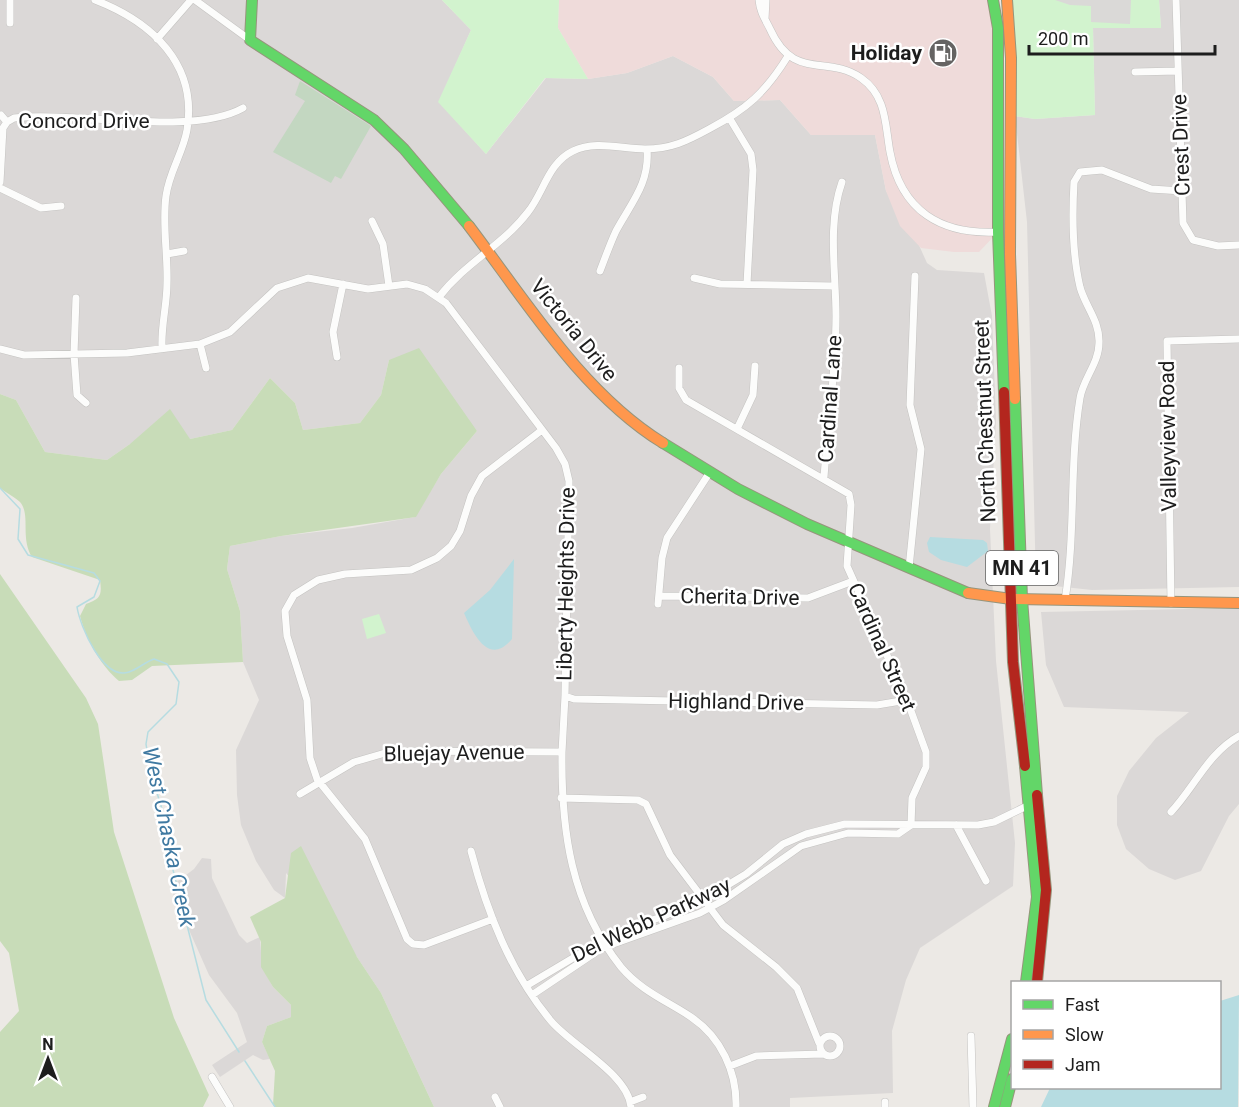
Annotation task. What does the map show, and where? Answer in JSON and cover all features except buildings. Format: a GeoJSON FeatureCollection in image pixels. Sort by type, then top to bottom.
{"type":"FeatureCollection","features":[{"type":"Feature","properties":{"kind":"main road"},"geometry":{"type":"LineString","coordinates":[[250,40],[252,0]]}},
{"type":"Feature","properties":{"kind":"main road","name":"North Chestnut Street"},"geometry":{"type":"LineString","coordinates":[[993,0],[999,50],[998,232],[1017,599],[1046,890],[1043,942],[1037,981]]}},
{"type":"Feature","properties":{"kind":"main road","name":"North Chestnut Street"},"geometry":{"type":"LineString","coordinates":[[1007,0],[1011,58],[1010,254],[1018,724],[1029,804],[1037,897],[1026,981]]}},
{"type":"Feature","properties":{"kind":"main road","name":"Victoria Drive"},"geometry":{"type":"LineString","coordinates":[[250,40],[374,120],[425,172],[593,388],[642,430],[710,472],[774,508],[974,595],[1017,599],[1239,603]]}},
{"type":"Feature","properties":{"kind":"main road"},"geometry":{"type":"LineString","coordinates":[[994,1107],[1011,1043]]}},
{"type":"Feature","properties":{"kind":"main road"},"geometry":{"type":"LineString","coordinates":[[1005,1107],[1011,1083]]}},
{"type":"Feature","properties":{"kind":"street"},"geometry":{"type":"LineString","coordinates":[[10,0],[10,23]]}},
{"type":"Feature","properties":{"kind":"street"},"geometry":{"type":"LineString","coordinates":[[95,0],[125,13],[157,39],[172,54],[184,75],[187,120],[183,143],[170,173],[165,199],[167,286],[161,324],[162,347]]}},
{"type":"Feature","properties":{"kind":"street"},"geometry":{"type":"LineString","coordinates":[[157,39],[193,0]]}},
{"type":"Feature","properties":{"kind":"street","name":"Victoria Drive"},"geometry":{"type":"LineString","coordinates":[[193,0],[250,40]]}},
{"type":"Feature","properties":{"kind":"street"},"geometry":{"type":"LineString","coordinates":[[759,0],[760,12],[774,38],[788,56],[861,78],[876,93],[886,118],[893,166],[902,189],[921,212],[937,223],[950,228],[980,233],[998,232]]}},
{"type":"Feature","properties":{"kind":"street"},"geometry":{"type":"LineString","coordinates":[[765,19],[766,0]]}},
{"type":"Feature","properties":{"kind":"street","name":"Crest Drive"},"geometry":{"type":"LineString","coordinates":[[1176,0],[1183,223],[1193,240],[1218,246],[1239,245]]}},
{"type":"Feature","properties":{"kind":"street"},"geometry":{"type":"LineString","coordinates":[[0,349],[24,355],[127,353],[200,344],[231,332],[270,293],[287,283],[308,278],[368,289],[416,286],[439,297],[455,276],[521,221],[551,171],[566,155],[590,146],[647,149],[680,145],[730,119],[767,86],[788,56]]}},
{"type":"Feature","properties":{"kind":"street"},"geometry":{"type":"LineString","coordinates":[[1136,72],[1178,71]]}},
{"type":"Feature","properties":{"kind":"street","name":"Concord Drive"},"geometry":{"type":"LineString","coordinates":[[0,182],[2,136],[7,122],[23,117],[187,120],[231,115],[243,108]]}},
{"type":"Feature","properties":{"kind":"street"},"geometry":{"type":"LineString","coordinates":[[1,115],[7,122]]}},
{"type":"Feature","properties":{"kind":"street"},"geometry":{"type":"LineString","coordinates":[[730,119],[751,154],[753,170],[747,284]]}},
{"type":"Feature","properties":{"kind":"street"},"geometry":{"type":"LineString","coordinates":[[600,271],[617,229],[642,188],[648,168],[647,149]]}},
{"type":"Feature","properties":{"kind":"street"},"geometry":{"type":"LineString","coordinates":[[1065,600],[1072,530],[1075,445],[1080,395],[1100,342],[1097,325],[1081,291],[1074,259],[1074,182],[1080,172],[1102,170],[1151,189],[1182,191]]}},
{"type":"Feature","properties":{"kind":"street","name":"Cardinal Lane"},"geometry":{"type":"LineString","coordinates":[[842,183],[836,199],[833,286],[836,314],[824,477],[845,489],[851,497],[848,542]]}},
{"type":"Feature","properties":{"kind":"street"},"geometry":{"type":"LineString","coordinates":[[0,188],[41,208],[61,206]]}},
{"type":"Feature","properties":{"kind":"street"},"geometry":{"type":"LineString","coordinates":[[372,221],[383,244],[389,286]]}},
{"type":"Feature","properties":{"kind":"street"},"geometry":{"type":"LineString","coordinates":[[167,254],[184,251]]}},
{"type":"Feature","properties":{"kind":"street"},"geometry":{"type":"LineString","coordinates":[[909,568],[921,449],[910,405],[915,276]]}},
{"type":"Feature","properties":{"kind":"street"},"geometry":{"type":"LineString","coordinates":[[694,278],[713,284],[833,286]]}},
{"type":"Feature","properties":{"kind":"street"},"geometry":{"type":"LineString","coordinates":[[337,357],[333,332],[343,284]]}},
{"type":"Feature","properties":{"kind":"street","name":"Liberty Heights Drive"},"geometry":{"type":"LineString","coordinates":[[439,297],[560,455],[569,481],[565,696]]}},
{"type":"Feature","properties":{"kind":"street"},"geometry":{"type":"LineString","coordinates":[[76,298],[74,354],[77,395],[86,403]]}},
{"type":"Feature","properties":{"kind":"street","name":"Valleyview Road"},"geometry":{"type":"LineString","coordinates":[[1171,603],[1167,341],[1239,339]]}},
{"type":"Feature","properties":{"kind":"street"},"geometry":{"type":"LineString","coordinates":[[200,344],[206,368]]}},
{"type":"Feature","properties":{"kind":"street"},"geometry":{"type":"LineString","coordinates":[[737,429],[753,395],[755,366]]}},
{"type":"Feature","properties":{"kind":"street"},"geometry":{"type":"LineString","coordinates":[[679,368],[679,388],[684,397],[824,477]]}},
{"type":"Feature","properties":{"kind":"street"},"geometry":{"type":"LineString","coordinates":[[493,919],[424,945],[411,943],[404,933],[365,839],[320,783],[310,758],[307,700],[285,628],[284,615],[291,597],[311,583],[327,577],[411,570],[437,558],[451,546],[460,531],[471,496],[482,476],[542,430]]}},
{"type":"Feature","properties":{"kind":"street","name":"Cherita Drive"},"geometry":{"type":"LineString","coordinates":[[710,472],[667,538],[662,558],[659,600],[807,598],[853,581]]}},
{"type":"Feature","properties":{"kind":"street","name":"Cardinal Street"},"geometry":{"type":"LineString","coordinates":[[848,542],[846,560],[853,581],[907,700],[926,752],[926,767],[912,798],[912,825]]}},
{"type":"Feature","properties":{"kind":"street"},"geometry":{"type":"LineString","coordinates":[[565,696],[561,798],[577,888],[590,922],[623,970],[642,988],[697,1021],[714,1038],[730,1066],[736,1107]]}},
{"type":"Feature","properties":{"kind":"street","name":"Highland Drive"},"geometry":{"type":"LineString","coordinates":[[565,696],[574,699],[877,705],[907,700]]}},
{"type":"Feature","properties":{"kind":"street"},"geometry":{"type":"LineString","coordinates":[[1171,812],[1183,800],[1203,768],[1239,736]]}},
{"type":"Feature","properties":{"kind":"street","name":"Bluejay Avenue"},"geometry":{"type":"LineString","coordinates":[[300,794],[354,762],[392,751],[562,752]]}},
{"type":"Feature","properties":{"kind":"street"},"geometry":{"type":"LineString","coordinates":[[561,798],[644,802],[670,855],[706,898],[723,924],[776,967],[797,988],[822,1054]]}},
{"type":"Feature","properties":{"kind":"street","name":"Del Webb Parkway"},"geometry":{"type":"LineString","coordinates":[[526,986],[601,940],[706,898],[746,874],[783,844],[806,834],[844,824],[956,825],[993,822],[1029,804]]}},
{"type":"Feature","properties":{"kind":"street","name":"Del Webb Parkway"},"geometry":{"type":"LineString","coordinates":[[532,994],[607,946],[711,907],[738,891],[801,846],[848,833],[898,834],[912,825]]}},
{"type":"Feature","properties":{"kind":"street"},"geometry":{"type":"LineString","coordinates":[[956,825],[986,881]]}},
{"type":"Feature","properties":{"kind":"street"},"geometry":{"type":"LineString","coordinates":[[471,851],[493,919],[518,976],[564,1034],[616,1078],[630,1104],[643,1096]]}},
{"type":"Feature","properties":{"kind":"street"},"geometry":{"type":"LineString","coordinates":[[971,1036],[973,1107]]}},
{"type":"Feature","properties":{"kind":"street"},"geometry":{"type":"LineString","coordinates":[[730,1066],[756,1056],[836,1054],[840,1048],[838,1038],[821,1038],[819,1043]]}},
{"type":"Feature","properties":{"kind":"street"},"geometry":{"type":"LineString","coordinates":[[212,1077],[230,1107]]}},
{"type":"Feature","properties":{"kind":"street"},"geometry":{"type":"LineString","coordinates":[[495,1097],[500,1107]]}},
{"type":"Feature","properties":{"kind":"shaded area"},"geometry":{"type":"Polygon","coordinates":[[[0,0],[442,0],[471,30],[439,102],[486,154],[546,78],[588,79],[627,73],[673,56],[713,77],[734,101],[780,100],[811,135],[875,135],[886,191],[909,223],[927,263],[937,270],[984,273],[992,316],[996,421],[990,529],[996,661],[1015,843],[1013,886],[920,948],[906,980],[892,1031],[893,1093],[790,1098],[790,1107],[434,1107],[381,993],[357,957],[286,873],[285,898],[274,890],[256,861],[241,825],[237,795],[236,750],[259,700],[243,662],[240,611],[227,569],[230,546],[281,536],[352,528],[415,517],[441,474],[477,431],[389,360],[381,395],[360,423],[303,430],[295,403],[270,378],[232,430],[190,439],[130,444],[107,460],[45,452],[16,400],[0,394],[0,0]]]}},
{"type":"Feature","properties":{"kind":"shaded area"},"geometry":{"type":"Polygon","coordinates":[[[559,0],[996,0],[998,232],[979,252],[921,248],[900,226],[886,191],[875,135],[811,135],[780,100],[734,101],[713,77],[673,56],[627,73],[588,79],[558,28],[559,0]]]}},
{"type":"Feature","properties":{"kind":"shaded area"},"geometry":{"type":"Polygon","coordinates":[[[1055,0],[1131,0],[1130,24],[1091,22],[1091,6],[1070,5],[1055,0]]]}},
{"type":"Feature","properties":{"kind":"shaded area"},"geometry":{"type":"Polygon","coordinates":[[[1159,0],[1239,0],[1239,587],[1092,590],[1036,584],[1027,222],[1015,116],[1035,119],[1095,115],[1093,28],[1161,28],[1159,0]]]}},
{"type":"Feature","properties":{"kind":"shaded area"},"geometry":{"type":"Polygon","coordinates":[[[1239,608],[1239,804],[1229,816],[1201,871],[1175,880],[1149,869],[1126,849],[1117,825],[1117,796],[1129,771],[1156,738],[1189,712],[1064,707],[1046,665],[1041,612],[1239,608]]]}},
{"type":"Feature","properties":{"kind":"shaded area"},"geometry":{"type":"Polygon","coordinates":[[[202,858],[211,859],[212,878],[239,935],[247,943],[260,937],[262,967],[273,987],[291,1005],[291,1017],[267,1026],[262,1042],[270,1059],[263,1060],[253,1055],[220,1077],[212,1065],[247,1042],[237,1013],[209,975],[170,887],[194,869],[202,858]]]}},
{"type":"Feature","properties":{"kind":"green space"},"geometry":{"type":"Polygon","coordinates":[[[442,0],[559,0],[558,28],[588,79],[545,78],[486,154],[438,102],[471,30],[442,0]]]}},
{"type":"Feature","properties":{"kind":"green space"},"geometry":{"type":"Polygon","coordinates":[[[1013,0],[1159,0],[1161,28],[1093,28],[1095,115],[1035,119],[1015,116],[1011,10],[1013,0]]]}},
{"type":"Feature","properties":{"kind":"green space"},"geometry":{"type":"Polygon","coordinates":[[[300,81],[371,126],[341,179],[335,176],[331,183],[273,152],[305,101],[295,95],[300,81]]]}},
{"type":"Feature","properties":{"kind":"green space"},"geometry":{"type":"Polygon","coordinates":[[[419,348],[477,431],[441,474],[416,517],[281,536],[230,546],[227,569],[240,611],[243,662],[152,666],[132,680],[119,681],[112,675],[95,652],[80,616],[86,604],[99,596],[100,580],[32,557],[28,550],[23,507],[18,500],[0,488],[0,394],[16,400],[45,452],[107,460],[130,444],[170,409],[190,439],[232,430],[270,378],[295,403],[303,430],[360,423],[381,395],[389,360],[419,348]]]}},
{"type":"Feature","properties":{"kind":"green space"},"geometry":{"type":"Polygon","coordinates":[[[0,574],[86,698],[98,724],[114,832],[174,1018],[209,1095],[203,1107],[0,1107],[0,1032],[19,1011],[9,953],[0,941],[0,574]]]}},
{"type":"Feature","properties":{"kind":"green space"},"geometry":{"type":"Polygon","coordinates":[[[379,614],[386,633],[367,639],[362,619],[379,614]]]}},
{"type":"Feature","properties":{"kind":"green space"},"geometry":{"type":"Polygon","coordinates":[[[301,846],[357,957],[381,993],[434,1107],[275,1107],[273,1105],[275,1071],[262,1042],[267,1026],[291,1017],[291,1005],[273,987],[261,967],[261,942],[250,917],[285,898],[291,853],[301,846]]]}},
{"type":"Feature","properties":{"kind":"water"},"geometry":{"type":"Polygon","coordinates":[[[930,537],[983,540],[987,543],[988,551],[967,567],[941,560],[929,552],[927,543],[930,537]]]}},
{"type":"Feature","properties":{"kind":"water"},"geometry":{"type":"Polygon","coordinates":[[[514,559],[512,639],[496,650],[482,644],[464,613],[490,590],[514,559]]]}},
{"type":"Feature","properties":{"kind":"water"},"geometry":{"type":"Polygon","coordinates":[[[1239,995],[1238,1107],[1041,1107],[1050,1089],[1221,1089],[1221,1001],[1239,995]]]}},
{"type":"Feature","properties":{"kind":"waterway","name":"West Chaska Creek"},"geometry":{"type":"LineString","coordinates":[[0,488],[20,509],[18,539],[28,555],[94,573],[100,581],[94,597],[77,607],[88,638],[102,660],[119,673],[129,672],[154,659],[167,664],[179,682],[176,704],[148,732],[146,744],[150,770],[165,819],[173,870],[206,1000],[239,1052]]}},
{"type":"Feature","properties":{"kind":"waterway","name":"West Chaska Creek"},"geometry":{"type":"LineString","coordinates":[[245,1061],[275,1107]]}},
{"type":"Feature","properties":{"kind":"traffic: fast"},"geometry":{"type":"LineString","coordinates":[[252,0],[250,40],[374,120],[404,149],[469,226]]}},
{"type":"Feature","properties":{"kind":"traffic: fast"},"geometry":{"type":"LineString","coordinates":[[993,0],[998,28],[998,232],[1004,392]]}},
{"type":"Feature","properties":{"kind":"traffic: fast"},"geometry":{"type":"LineString","coordinates":[[1015,399],[1022,599],[1037,795]]}},
{"type":"Feature","properties":{"kind":"traffic: fast"},"geometry":{"type":"LineString","coordinates":[[663,443],[738,489],[807,524],[968,593]]}},
{"type":"Feature","properties":{"kind":"traffic: fast"},"geometry":{"type":"LineString","coordinates":[[1025,766],[1037,897],[1026,981]]}},
{"type":"Feature","properties":{"kind":"traffic: fast"},"geometry":{"type":"LineString","coordinates":[[994,1107],[1011,1043]]}},
{"type":"Feature","properties":{"kind":"traffic: fast"},"geometry":{"type":"LineString","coordinates":[[1005,1107],[1011,1083]]}},
{"type":"Feature","properties":{"kind":"traffic: slow"},"geometry":{"type":"LineString","coordinates":[[1007,0],[1011,58],[1010,254],[1015,399]]}},
{"type":"Feature","properties":{"kind":"traffic: slow"},"geometry":{"type":"LineString","coordinates":[[469,226],[557,344],[581,372],[607,399],[663,443]]}},
{"type":"Feature","properties":{"kind":"traffic: slow"},"geometry":{"type":"LineString","coordinates":[[968,593],[1011,599],[1239,603]]}},
{"type":"Feature","properties":{"kind":"traffic: jam"},"geometry":{"type":"LineString","coordinates":[[1004,392],[1013,662],[1025,766]]}},
{"type":"Feature","properties":{"kind":"traffic: jam"},"geometry":{"type":"LineString","coordinates":[[1037,795],[1046,890],[1037,981]]}},
{"type":"Feature","properties":{"kind":"place","name":"Holiday"},"geometry":{"type":"Point","coordinates":[943,53]}}]}
